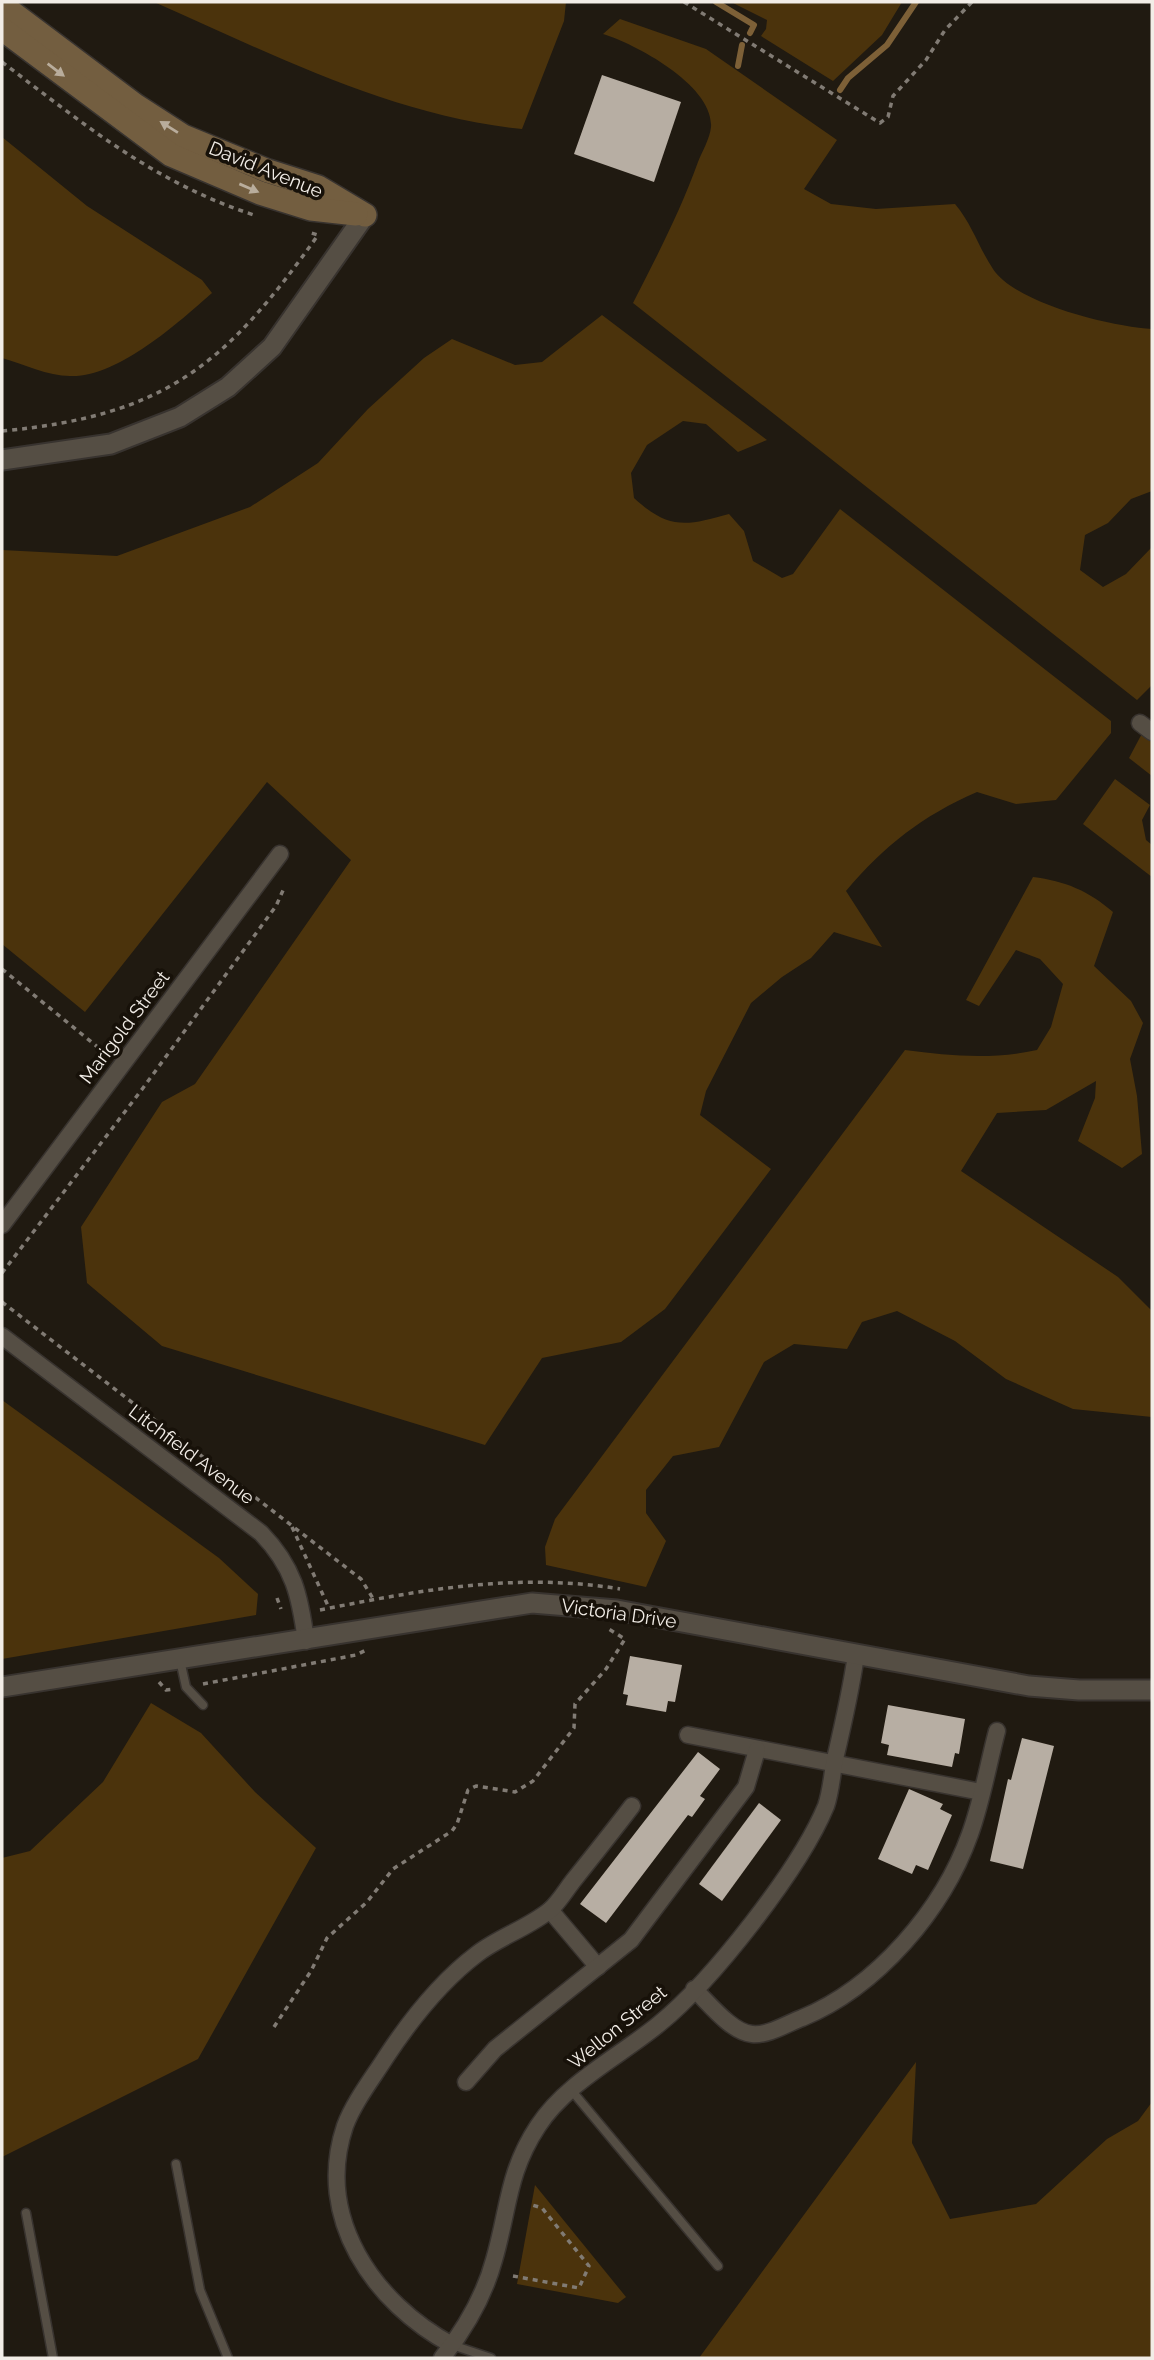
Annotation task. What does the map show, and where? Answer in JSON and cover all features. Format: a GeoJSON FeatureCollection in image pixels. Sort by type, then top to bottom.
{"type":"FeatureCollection","features":[{"type":"Feature","properties":{"kind":"main road","name":"David Avenue"},"geometry":{"type":"LineString","coordinates":[[2,5],[135,105],[183,136],[268,171],[317,187],[365,215]]}},
{"type":"Feature","properties":{"kind":"main road","name":"David Avenue"},"geometry":{"type":"LineString","coordinates":[[2,29],[171,155],[260,193],[299,205],[365,215]]}},
{"type":"Feature","properties":{"kind":"street"},"geometry":{"type":"LineString","coordinates":[[2,460],[111,444],[180,417],[228,387],[272,347],[365,215]]}},
{"type":"Feature","properties":{"kind":"street","name":"Marigold Street"},"geometry":{"type":"LineString","coordinates":[[2,1224],[280,855]]}},
{"type":"Feature","properties":{"kind":"street","name":"Litchfield Avenue"},"geometry":{"type":"LineString","coordinates":[[2,1336],[272,1545],[282,1558],[300,1596],[306,1641]]}},
{"type":"Feature","properties":{"kind":"street","name":"Victoria Drive"},"geometry":{"type":"LineString","coordinates":[[2,1687],[306,1641],[385,1625],[532,1603],[617,1610],[1029,1686],[1079,1690],[1152,1690]]}},
{"type":"Feature","properties":{"kind":"street","name":"Wellon Street"},"geometry":{"type":"LineString","coordinates":[[442,2358],[485,2288],[514,2169],[540,2123],[572,2091],[661,2022],[694,1989],[737,1939],[812,1837],[827,1802],[856,1655]]}},
{"type":"Feature","properties":{"kind":"street"},"geometry":{"type":"LineString","coordinates":[[694,1989],[727,2020],[752,2034],[766,2032],[811,2014],[854,1991],[925,1915],[951,1877],[970,1834],[997,1731]]}},
{"type":"Feature","properties":{"kind":"street"},"geometry":{"type":"LineString","coordinates":[[688,1735],[981,1792]]}},
{"type":"Feature","properties":{"kind":"street"},"geometry":{"type":"LineString","coordinates":[[466,2082],[495,2049],[631,1940],[746,1787],[757,1750]]}},
{"type":"Feature","properties":{"kind":"street"},"geometry":{"type":"LineString","coordinates":[[452,2345],[422,2329],[392,2303],[368,2273],[349,2241],[340,2203],[338,2163],[345,2126],[408,2024],[431,1996],[477,1953],[550,1910],[632,1806]]}},
{"type":"Feature","properties":{"kind":"street"},"geometry":{"type":"LineString","coordinates":[[550,1910],[598,1967]]}},
{"type":"Feature","properties":{"kind":"lane"},"geometry":{"type":"LineString","coordinates":[[180,1660],[186,1687],[203,1704]]}},
{"type":"Feature","properties":{"kind":"lane"},"geometry":{"type":"LineString","coordinates":[[572,2091],[718,2266]]}},
{"type":"Feature","properties":{"kind":"lane"},"geometry":{"type":"LineString","coordinates":[[176,2164],[200,2290],[228,2358]]}},
{"type":"Feature","properties":{"kind":"lane"},"geometry":{"type":"LineString","coordinates":[[26,2213],[53,2358]]}},
{"type":"Feature","properties":{"kind":"lane"},"geometry":{"type":"LineString","coordinates":[[452,2345],[491,2358]]}},
{"type":"Feature","properties":{"kind":"path"},"geometry":{"type":"LineString","coordinates":[[684,2],[880,122],[888,117],[893,96],[926,60],[945,30],[972,2]]}},
{"type":"Feature","properties":{"kind":"path"},"geometry":{"type":"LineString","coordinates":[[2,431],[67,423],[107,413],[183,379],[229,345],[250,324],[318,235]]}},
{"type":"Feature","properties":{"kind":"path"},"geometry":{"type":"LineString","coordinates":[[2,1273],[143,1088],[276,906],[285,886]]}},
{"type":"Feature","properties":{"kind":"path"},"geometry":{"type":"LineString","coordinates":[[2,969],[100,1049]]}},
{"type":"Feature","properties":{"kind":"path"},"geometry":{"type":"LineString","coordinates":[[2,1302],[361,1579],[373,1600]]}},
{"type":"Feature","properties":{"kind":"path"},"geometry":{"type":"LineString","coordinates":[[291,1525],[329,1608]]}},
{"type":"Feature","properties":{"kind":"path"},"geometry":{"type":"LineString","coordinates":[[320,1610],[452,1586],[525,1581],[626,1590]]}},
{"type":"Feature","properties":{"kind":"path"},"geometry":{"type":"LineString","coordinates":[[274,2027],[311,1971],[327,1938],[368,1902],[393,1868],[452,1831],[457,1824],[468,1790],[476,1786],[515,1792],[533,1781],[574,1728],[575,1704],[606,1669],[625,1639],[603,1624]]}},
{"type":"Feature","properties":{"kind":"path"},"geometry":{"type":"LineString","coordinates":[[159,1682],[166,1690],[186,1687],[356,1655],[369,1649]]}},
{"type":"Feature","properties":{"kind":"path"},"geometry":{"type":"LineString","coordinates":[[513,2276],[579,2288],[589,2266],[542,2208],[529,2204]]}},
{"type":"Feature","properties":{"kind":"shaded area"},"geometry":{"type":"Polygon","coordinates":[[[154,2],[566,2],[564,21],[522,129],[474,122],[380,97],[288,62],[154,2]]]}},
{"type":"Feature","properties":{"kind":"shaded area"},"geometry":{"type":"Polygon","coordinates":[[[731,2],[902,2],[882,35],[833,81],[761,36],[766,29],[767,20],[731,2]]]}},
{"type":"Feature","properties":{"kind":"shaded area"},"geometry":{"type":"Polygon","coordinates":[[[620,19],[706,49],[837,140],[804,189],[831,204],[876,209],[955,204],[993,269],[1005,282],[1022,293],[1043,303],[1091,318],[1152,329],[1152,491],[1131,499],[1108,523],[1085,535],[1080,570],[1103,587],[1126,574],[1152,547],[1152,685],[1137,700],[633,303],[676,216],[711,127],[709,112],[687,82],[652,57],[603,34],[620,19]]]}},
{"type":"Feature","properties":{"kind":"shaded area"},"geometry":{"type":"Polygon","coordinates":[[[2,137],[87,206],[202,280],[212,293],[146,347],[127,359],[88,374],[53,374],[2,358],[2,137]]]}},
{"type":"Feature","properties":{"kind":"shaded area"},"geometry":{"type":"Polygon","coordinates":[[[602,315],[767,440],[738,452],[706,424],[683,421],[647,445],[631,473],[634,498],[646,508],[668,520],[689,523],[729,514],[744,531],[753,561],[782,578],[793,574],[840,509],[1111,721],[1111,733],[1056,800],[1016,804],[977,792],[939,811],[906,833],[875,860],[846,891],[882,947],[834,932],[811,958],[782,977],[751,1003],[706,1091],[700,1115],[771,1169],[665,1309],[621,1342],[542,1358],[485,1445],[162,1346],[87,1283],[81,1227],[162,1102],[195,1084],[351,860],[267,782],[85,1012],[2,944],[2,550],[117,556],[250,507],[318,463],[368,409],[424,358],[452,339],[515,365],[542,362],[602,315]]]}},
{"type":"Feature","properties":{"kind":"shaded area"},"geometry":{"type":"Polygon","coordinates":[[[1146,726],[1152,731],[1152,776],[1129,758],[1146,726]]]}},
{"type":"Feature","properties":{"kind":"shaded area"},"geometry":{"type":"Polygon","coordinates":[[[1115,779],[1150,805],[1142,820],[1146,840],[1152,845],[1152,877],[1083,824],[1115,779]]]}},
{"type":"Feature","properties":{"kind":"shaded area"},"geometry":{"type":"Polygon","coordinates":[[[1033,877],[1076,888],[1113,912],[1094,966],[1131,1001],[1143,1023],[1130,1059],[1137,1096],[1142,1154],[1122,1168],[1078,1141],[1095,1098],[1096,1081],[1046,1110],[997,1113],[961,1171],[1118,1277],[1152,1311],[1152,1417],[1073,1409],[1006,1379],[955,1341],[897,1311],[862,1322],[847,1349],[794,1344],[764,1362],[719,1447],[673,1456],[646,1490],[646,1513],[666,1541],[646,1587],[546,1565],[545,1547],[555,1519],[905,1050],[971,1056],[1037,1050],[1051,1027],[1063,984],[1040,959],[1016,950],[979,1006],[966,1000],[1033,877]]]}},
{"type":"Feature","properties":{"kind":"shaded area"},"geometry":{"type":"Polygon","coordinates":[[[2,1400],[219,1558],[258,1594],[256,1615],[2,1659],[2,1400]]]}},
{"type":"Feature","properties":{"kind":"shaded area"},"geometry":{"type":"Polygon","coordinates":[[[151,1703],[201,1733],[255,1792],[316,1848],[198,2059],[2,2157],[2,1858],[30,1851],[103,1782],[151,1703]]]}},
{"type":"Feature","properties":{"kind":"shaded area"},"geometry":{"type":"Polygon","coordinates":[[[916,2062],[912,2143],[950,2219],[1036,2204],[1107,2139],[1138,2121],[1152,2102],[1152,2358],[699,2358],[916,2062]]]}},
{"type":"Feature","properties":{"kind":"shaded area"},"geometry":{"type":"Polygon","coordinates":[[[535,2185],[626,2297],[618,2303],[517,2284],[535,2185]]]}},
{"type":"Feature","properties":{"kind":"building"},"geometry":{"type":"Polygon","coordinates":[[[602,75],[681,102],[654,182],[574,154],[602,75]]]}},
{"type":"Feature","properties":{"kind":"building"},"geometry":{"type":"Polygon","coordinates":[[[630,1656],[682,1665],[675,1702],[668,1701],[666,1712],[626,1705],[628,1695],[623,1694],[630,1656]]]}},
{"type":"Feature","properties":{"kind":"building"},"geometry":{"type":"Polygon","coordinates":[[[888,1705],[965,1719],[959,1754],[955,1753],[952,1767],[887,1755],[889,1745],[881,1743],[888,1705]]]}},
{"type":"Feature","properties":{"kind":"building"},"geometry":{"type":"Polygon","coordinates":[[[1022,1738],[1054,1746],[1023,1869],[990,1861],[1008,1779],[1011,1780],[1022,1738]]]}},
{"type":"Feature","properties":{"kind":"building"},"geometry":{"type":"Polygon","coordinates":[[[698,1752],[720,1769],[700,1796],[705,1799],[692,1817],[688,1815],[606,1923],[580,1904],[698,1752]]]}},
{"type":"Feature","properties":{"kind":"building"},"geometry":{"type":"Polygon","coordinates":[[[909,1789],[943,1804],[940,1809],[952,1815],[928,1870],[916,1865],[912,1874],[878,1859],[909,1789]]]}},
{"type":"Feature","properties":{"kind":"building"},"geometry":{"type":"Polygon","coordinates":[[[759,1803],[781,1820],[722,1901],[699,1884],[759,1803]]]}},
{"type":"Feature","properties":{"kind":"waterway"},"geometry":{"type":"LineString","coordinates":[[716,2],[754,25],[750,33]]}},
{"type":"Feature","properties":{"kind":"waterway"},"geometry":{"type":"LineString","coordinates":[[840,90],[848,78],[887,45],[916,2]]}},
{"type":"Feature","properties":{"kind":"waterway"},"geometry":{"type":"LineString","coordinates":[[738,66],[742,45]]}}]}
